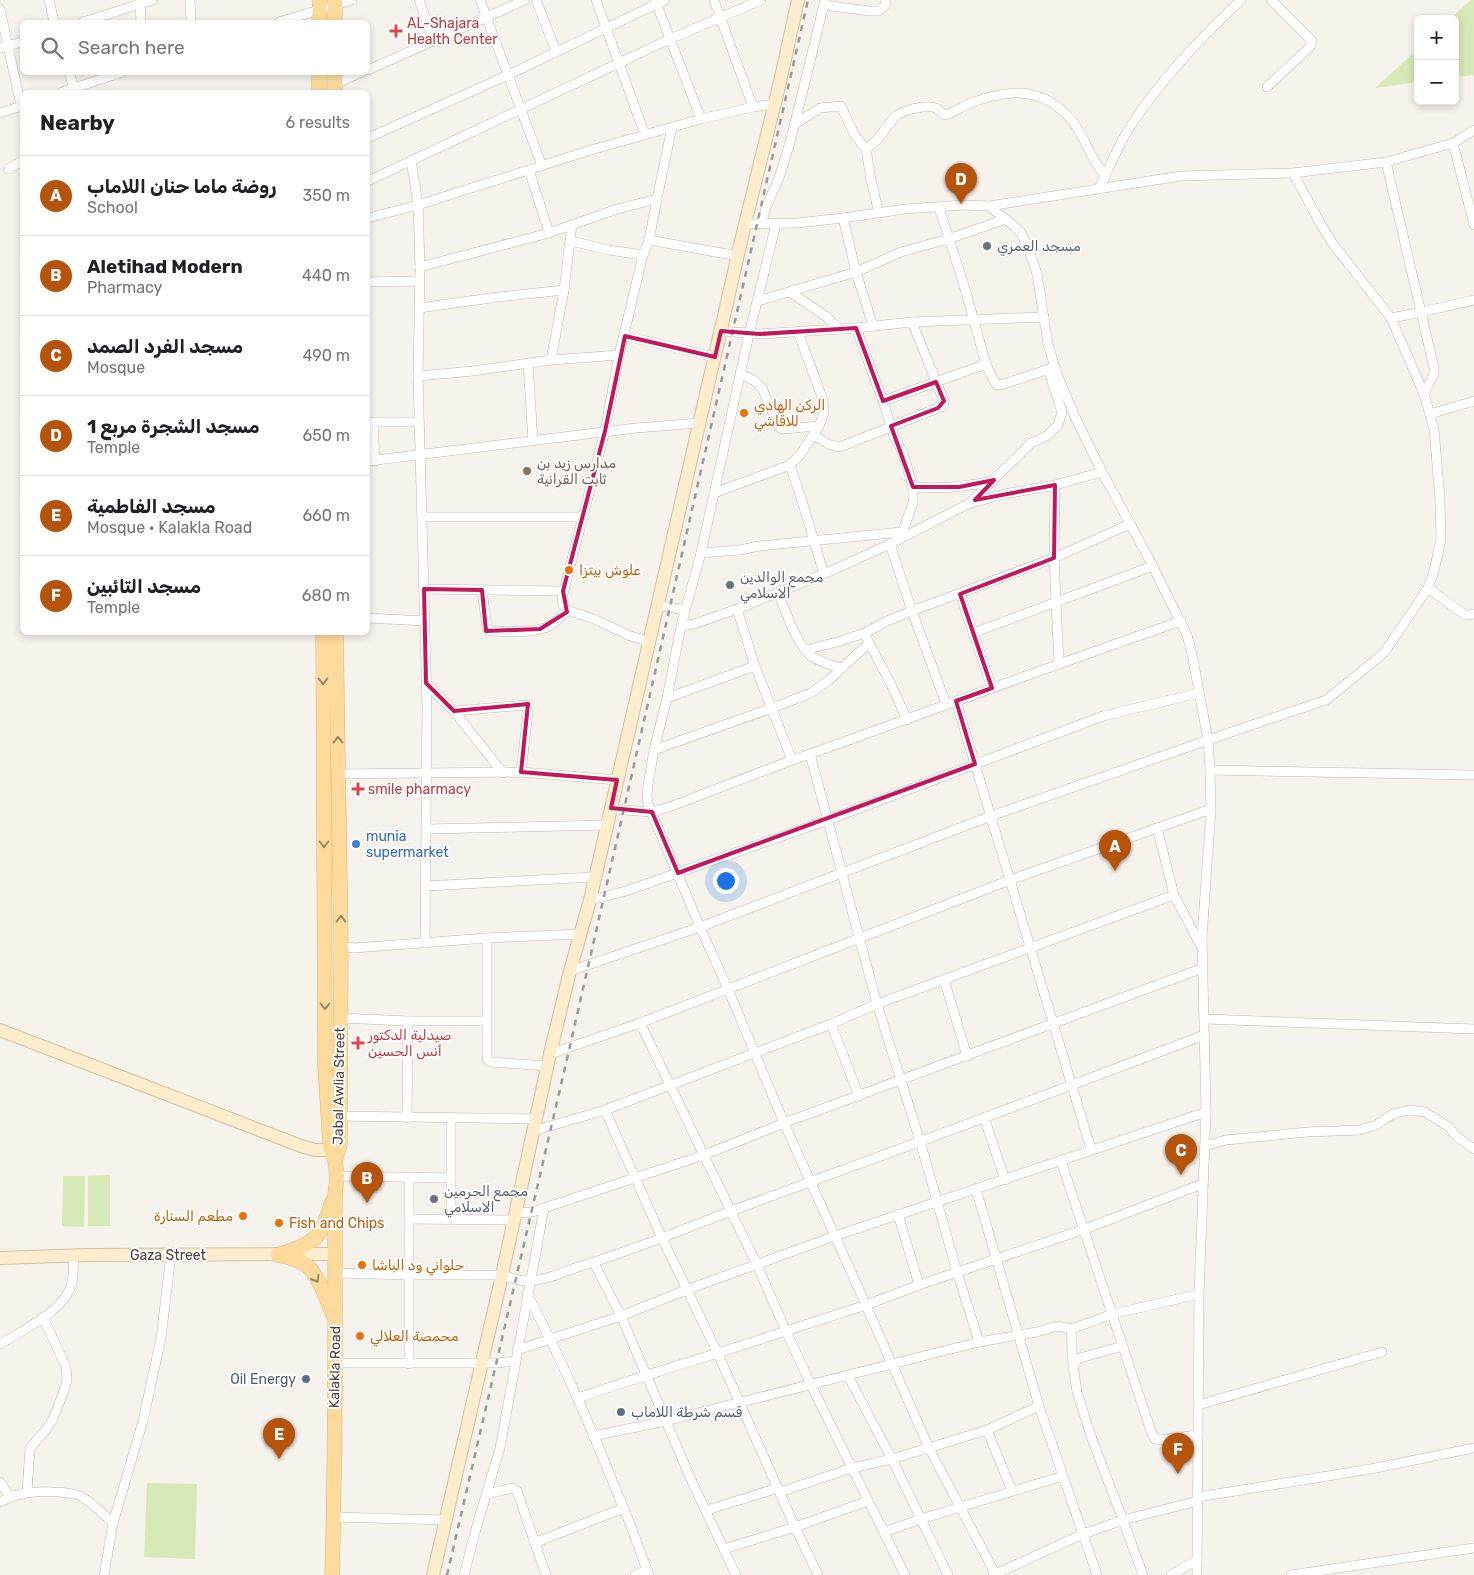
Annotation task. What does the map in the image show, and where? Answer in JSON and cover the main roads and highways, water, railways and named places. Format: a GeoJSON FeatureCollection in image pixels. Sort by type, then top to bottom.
{"type":"FeatureCollection","features":[{"type":"Feature","properties":{"kind":"main road"},"geometry":{"type":"LineString","coordinates":[[335,3],[335,20]]}},
{"type":"Feature","properties":{"kind":"main road"},"geometry":{"type":"LineString","coordinates":[[319,75],[319,90]]}},
{"type":"Feature","properties":{"kind":"main road","name":"Jabal Awlia Street"},"geometry":{"type":"LineString","coordinates":[[323,635],[325,1065],[330,1145],[335,1153]]}},
{"type":"Feature","properties":{"kind":"main road","name":"Jabal Awlia Street"},"geometry":{"type":"LineString","coordinates":[[335,1153],[340,1116],[341,946],[336,635]]}},
{"type":"Feature","properties":{"kind":"main road","name":"Kalakla Road"},"geometry":{"type":"LineString","coordinates":[[332,1575],[336,1321],[335,1195],[337,1176],[335,1153]]}},
{"type":"Feature","properties":{"kind":"main road"},"geometry":{"type":"LineString","coordinates":[[335,1195],[321,1231],[317,1236],[302,1246],[278,1255],[298,1261],[309,1268],[318,1280],[336,1321]]}},
{"type":"Feature","properties":{"kind":"railway"},"geometry":{"type":"LineString","coordinates":[[447,1575],[570,1046],[808,0]]}},
{"type":"Feature","properties":{"kind":"place","name":"AL-Shajara Health Center"},"geometry":{"type":"Point","coordinates":[396,31]}},
{"type":"Feature","properties":{"kind":"place","name":"مسجد الشجرة مربع 1"},"geometry":{"type":"Point","coordinates":[961,204]}},
{"type":"Feature","properties":{"kind":"place","name":"مسجد العمري"},"geometry":{"type":"Point","coordinates":[987,246]}},
{"type":"Feature","properties":{"kind":"place","name":"الركن الهادي للاقاشي"},"geometry":{"type":"Point","coordinates":[744,413]}},
{"type":"Feature","properties":{"kind":"place","name":"مدارس زيد بن ثابت القرانية"},"geometry":{"type":"Point","coordinates":[527,471]}},
{"type":"Feature","properties":{"kind":"place","name":"علوش بيتزا"},"geometry":{"type":"Point","coordinates":[569,570]}},
{"type":"Feature","properties":{"kind":"place","name":"مجمع الوالدين الاسلامي"},"geometry":{"type":"Point","coordinates":[730,585]}},
{"type":"Feature","properties":{"kind":"place","name":"smile pharmacy"},"geometry":{"type":"Point","coordinates":[358,789]}},
{"type":"Feature","properties":{"kind":"place","name":"munia supermarket"},"geometry":{"type":"Point","coordinates":[356,844]}},
{"type":"Feature","properties":{"kind":"place","name":"روضة ماما حنان اللاماب"},"geometry":{"type":"Point","coordinates":[1115,871]}},
{"type":"Feature","properties":{"kind":"place","name":"صيدلية الدكتور أنس الحسين"},"geometry":{"type":"Point","coordinates":[358,1043]}},
{"type":"Feature","properties":{"kind":"place","name":"مسجد الفرد الصمد"},"geometry":{"type":"Point","coordinates":[1181,1175]}},
{"type":"Feature","properties":{"kind":"place","name":"مجمع الحرمين الاسلامي"},"geometry":{"type":"Point","coordinates":[434,1199]}},
{"type":"Feature","properties":{"kind":"place","name":"Aletihad Modern"},"geometry":{"type":"Point","coordinates":[367,1203]}},
{"type":"Feature","properties":{"kind":"place","name":"مطعم السنارة"},"geometry":{"type":"Point","coordinates":[243,1216]}},
{"type":"Feature","properties":{"kind":"place","name":"Fish and Chips"},"geometry":{"type":"Point","coordinates":[279,1223]}},
{"type":"Feature","properties":{"kind":"place","name":"حلواني ود الباشا"},"geometry":{"type":"Point","coordinates":[362,1265]}},
{"type":"Feature","properties":{"kind":"place","name":"محمصة العلالي"},"geometry":{"type":"Point","coordinates":[360,1336]}},
{"type":"Feature","properties":{"kind":"place","name":"Oil Energy"},"geometry":{"type":"Point","coordinates":[306,1379]}},
{"type":"Feature","properties":{"kind":"place","name":"قسم شرطة اللاماب"},"geometry":{"type":"Point","coordinates":[621,1412]}},
{"type":"Feature","properties":{"kind":"place","name":"مسجد الفاطمية"},"geometry":{"type":"Point","coordinates":[279,1459]}},
{"type":"Feature","properties":{"kind":"place","name":"مسجد التائبين"},"geometry":{"type":"Point","coordinates":[1178,1474]}}]}
